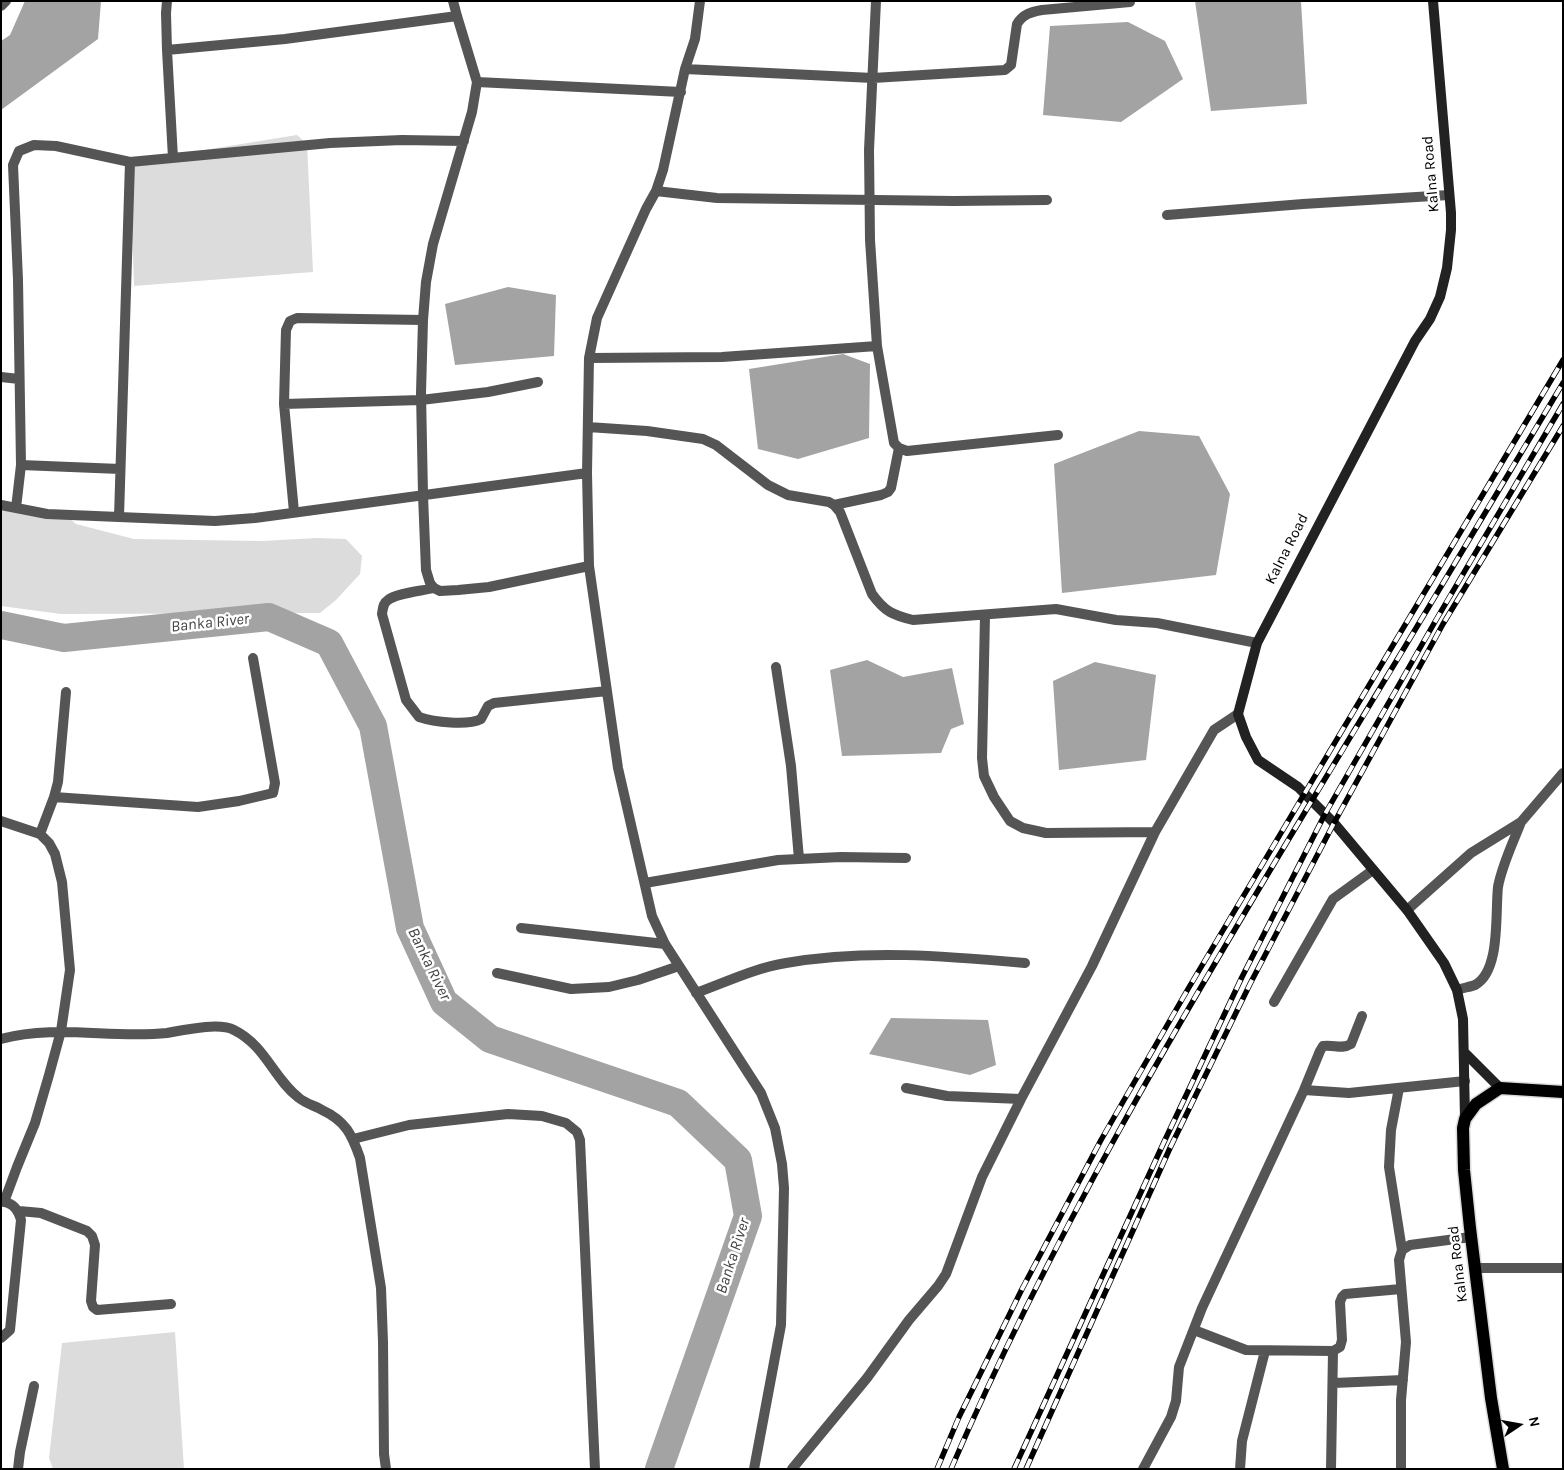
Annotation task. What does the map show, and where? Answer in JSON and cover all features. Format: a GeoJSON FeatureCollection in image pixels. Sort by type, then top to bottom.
{"type":"FeatureCollection","features":[{"type":"Feature","properties":{"kind":"main road"},"geometry":{"type":"LineString","coordinates":[[1465,1119],[1476,1104],[1500,1088],[1563,1092]]}},
{"type":"Feature","properties":{"kind":"main road","name":"Kalna Road"},"geometry":{"type":"LineString","coordinates":[[1465,1119],[1464,1170],[1471,1236],[1491,1398],[1503,1469]]}},
{"type":"Feature","properties":{"kind":"street"},"geometry":{"type":"LineString","coordinates":[[1,6],[6,1]]}},
{"type":"Feature","properties":{"kind":"street"},"geometry":{"type":"LineString","coordinates":[[167,1],[167,50],[173,158]]}},
{"type":"Feature","properties":{"kind":"street"},"geometry":{"type":"LineString","coordinates":[[434,588],[426,570],[423,495],[423,320],[426,282],[433,244],[472,112],[477,82],[453,1]]}},
{"type":"Feature","properties":{"kind":"street"},"geometry":{"type":"LineString","coordinates":[[700,1],[695,39],[685,69],[663,170],[656,192],[646,209],[598,318],[589,358],[588,566],[618,768],[652,916],[665,944],[761,1093],[775,1128],[782,1164],[784,1188],[781,1325],[754,1469]]}},
{"type":"Feature","properties":{"kind":"street"},"geometry":{"type":"LineString","coordinates":[[876,1],[869,150],[870,240],[878,346],[894,442],[899,448],[907,451],[1058,435]]}},
{"type":"Feature","properties":{"kind":"street","name":"Kalna Road"},"geometry":{"type":"LineString","coordinates":[[1433,1],[1451,213],[1447,268],[1440,298],[1344,473],[1257,643],[1238,714],[1246,737],[1258,760],[1298,786],[1334,823],[1406,910],[1444,963],[1457,990],[1463,1018],[1465,1119]]}},
{"type":"Feature","properties":{"kind":"street"},"geometry":{"type":"LineString","coordinates":[[685,69],[873,78],[1005,70],[1011,65],[1017,24],[1020,18],[1027,13],[1130,2]]}},
{"type":"Feature","properties":{"kind":"street"},"geometry":{"type":"LineString","coordinates":[[167,50],[285,39],[456,16]]}},
{"type":"Feature","properties":{"kind":"street"},"geometry":{"type":"LineString","coordinates":[[477,82],[681,92]]}},
{"type":"Feature","properties":{"kind":"street"},"geometry":{"type":"LineString","coordinates":[[16,508],[21,466],[18,280],[13,165],[19,151],[34,146],[56,146],[130,162],[330,143],[402,140],[464,141]]}},
{"type":"Feature","properties":{"kind":"street"},"geometry":{"type":"LineString","coordinates":[[119,517],[130,162]]}},
{"type":"Feature","properties":{"kind":"street"},"geometry":{"type":"LineString","coordinates":[[656,192],[718,198],[1047,200]]}},
{"type":"Feature","properties":{"kind":"street"},"geometry":{"type":"LineString","coordinates":[[1167,215],[1449,195]]}},
{"type":"Feature","properties":{"kind":"street"},"geometry":{"type":"LineString","coordinates":[[294,512],[284,404],[286,330],[290,321],[298,318],[423,320]]}},
{"type":"Feature","properties":{"kind":"street"},"geometry":{"type":"LineString","coordinates":[[589,358],[722,357],[878,346]]}},
{"type":"Feature","properties":{"kind":"street"},"geometry":{"type":"LineString","coordinates":[[1,377],[19,379]]}},
{"type":"Feature","properties":{"kind":"street"},"geometry":{"type":"LineString","coordinates":[[284,404],[422,400],[488,392],[538,382]]}},
{"type":"Feature","properties":{"kind":"street"},"geometry":{"type":"LineString","coordinates":[[588,427],[647,431],[703,439],[716,445],[768,485],[788,495],[829,502],[834,505],[840,512],[872,594],[880,605],[892,614],[914,620],[985,616],[1036,609],[1056,609],[1116,620],[1156,623],[1257,643]]}},
{"type":"Feature","properties":{"kind":"street"},"geometry":{"type":"LineString","coordinates":[[834,505],[888,492],[891,488],[899,448]]}},
{"type":"Feature","properties":{"kind":"street"},"geometry":{"type":"LineString","coordinates":[[21,466],[120,469]]}},
{"type":"Feature","properties":{"kind":"street"},"geometry":{"type":"LineString","coordinates":[[1,505],[47,514],[215,521],[587,473]]}},
{"type":"Feature","properties":{"kind":"street"},"geometry":{"type":"LineString","coordinates":[[588,566],[489,587],[440,591],[434,588],[394,597],[387,600],[383,605],[382,614],[406,700],[419,717],[441,722],[473,722],[481,719],[488,706],[494,703],[607,691]]}},
{"type":"Feature","properties":{"kind":"street"},"geometry":{"type":"LineString","coordinates":[[985,616],[982,758],[984,776],[994,798],[1010,821],[1023,828],[1046,833],[1155,832]]}},
{"type":"Feature","properties":{"kind":"street"},"geometry":{"type":"LineString","coordinates":[[54,796],[198,807],[239,801],[273,793],[275,783],[253,658]]}},
{"type":"Feature","properties":{"kind":"street"},"geometry":{"type":"LineString","coordinates":[[776,667],[791,766],[799,859]]}},
{"type":"Feature","properties":{"kind":"street"},"geometry":{"type":"LineString","coordinates":[[40,834],[58,782],[66,692]]}},
{"type":"Feature","properties":{"kind":"street"},"geometry":{"type":"LineString","coordinates":[[792,1469],[867,1378],[908,1320],[946,1274],[982,1178],[1021,1099],[1092,966],[1155,832],[1214,730],[1238,714]]}},
{"type":"Feature","properties":{"kind":"street"},"geometry":{"type":"LineString","coordinates":[[1406,910],[1471,853],[1521,822],[1563,773]]}},
{"type":"Feature","properties":{"kind":"street"},"geometry":{"type":"LineString","coordinates":[[1,821],[40,834],[49,843],[55,854],[62,882],[70,970],[62,1032],[35,1123],[3,1202],[14,1206],[19,1211],[21,1220],[10,1330],[1,1338]]}},
{"type":"Feature","properties":{"kind":"street"},"geometry":{"type":"LineString","coordinates":[[1457,990],[1476,984],[1485,976],[1493,960],[1498,887],[1503,868],[1521,822]]}},
{"type":"Feature","properties":{"kind":"street"},"geometry":{"type":"LineString","coordinates":[[645,883],[778,860],[906,858]]}},
{"type":"Feature","properties":{"kind":"street"},"geometry":{"type":"LineString","coordinates":[[1274,1002],[1333,899],[1373,870]]}},
{"type":"Feature","properties":{"kind":"street"},"geometry":{"type":"LineString","coordinates":[[521,928],[665,944]]}},
{"type":"Feature","properties":{"kind":"street"},"geometry":{"type":"LineString","coordinates":[[696,994],[748,973],[785,963],[823,958],[862,955],[938,956],[1025,963]]}},
{"type":"Feature","properties":{"kind":"street"},"geometry":{"type":"LineString","coordinates":[[497,973],[571,989],[609,987],[638,980],[679,966]]}},
{"type":"Feature","properties":{"kind":"street"},"geometry":{"type":"LineString","coordinates":[[1143,1469],[1171,1417],[1176,1401],[1180,1367],[1194,1330],[1320,1051],[1323,1046],[1329,1045],[1339,1048],[1351,1044],[1362,1016]]}},
{"type":"Feature","properties":{"kind":"street"},"geometry":{"type":"LineString","coordinates":[[1,1039],[13,1036],[62,1032],[146,1035],[218,1027],[232,1029],[249,1040],[267,1058],[288,1088],[300,1100],[335,1117],[346,1125],[360,1158],[380,1288],[384,1342],[384,1454],[386,1469]]}},
{"type":"Feature","properties":{"kind":"street"},"geometry":{"type":"LineString","coordinates":[[1464,1053],[1500,1088]]}},
{"type":"Feature","properties":{"kind":"street"},"geometry":{"type":"LineString","coordinates":[[1304,1090],[1349,1093],[1465,1081]]}},
{"type":"Feature","properties":{"kind":"street"},"geometry":{"type":"LineString","coordinates":[[906,1088],[947,1096],[1021,1099]]}},
{"type":"Feature","properties":{"kind":"street"},"geometry":{"type":"LineString","coordinates":[[1399,1088],[1391,1130],[1389,1167],[1402,1250],[1399,1260],[1406,1342],[1401,1400],[1401,1469]]}},
{"type":"Feature","properties":{"kind":"street"},"geometry":{"type":"LineString","coordinates":[[353,1139],[409,1125],[508,1114],[542,1116],[566,1123],[576,1132],[580,1140],[594,1469]]}},
{"type":"Feature","properties":{"kind":"street"},"geometry":{"type":"LineString","coordinates":[[19,1211],[41,1213],[87,1231],[92,1236],[95,1245],[91,1301],[93,1307],[98,1310],[172,1304]]}},
{"type":"Feature","properties":{"kind":"street"},"geometry":{"type":"LineString","coordinates":[[1402,1250],[1410,1245],[1471,1236]]}},
{"type":"Feature","properties":{"kind":"street"},"geometry":{"type":"LineString","coordinates":[[1475,1268],[1563,1268]]}},
{"type":"Feature","properties":{"kind":"street"},"geometry":{"type":"LineString","coordinates":[[1194,1330],[1238,1348],[1265,1351],[1333,1351],[1340,1346],[1342,1340],[1340,1302],[1345,1294],[1401,1289]]}},
{"type":"Feature","properties":{"kind":"street"},"geometry":{"type":"LineString","coordinates":[[1240,1469],[1242,1441],[1265,1351]]}},
{"type":"Feature","properties":{"kind":"street"},"geometry":{"type":"LineString","coordinates":[[1331,1469],[1334,1383],[1333,1351]]}},
{"type":"Feature","properties":{"kind":"street"},"geometry":{"type":"LineString","coordinates":[[1334,1383],[1403,1380]]}},
{"type":"Feature","properties":{"kind":"street"},"geometry":{"type":"LineString","coordinates":[[18,1469],[34,1386]]}},
{"type":"Feature","properties":{"kind":"shaded area"},"geometry":{"type":"Polygon","coordinates":[[[25,1],[101,1],[98,39],[1,110],[1,41],[10,35],[25,1]]]}},
{"type":"Feature","properties":{"kind":"shaded area"},"geometry":{"type":"Polygon","coordinates":[[[1195,1],[1301,1],[1307,104],[1211,111],[1195,1]]]}},
{"type":"Feature","properties":{"kind":"shaded area"},"geometry":{"type":"Polygon","coordinates":[[[1128,22],[1165,41],[1183,79],[1121,122],[1043,115],[1050,26],[1128,22]]]}},
{"type":"Feature","properties":{"kind":"shaded area"},"geometry":{"type":"Polygon","coordinates":[[[297,135],[307,144],[313,272],[134,286],[130,162],[297,135]]]}},
{"type":"Feature","properties":{"kind":"shaded area"},"geometry":{"type":"Polygon","coordinates":[[[508,287],[556,295],[554,356],[455,365],[445,304],[508,287]]]}},
{"type":"Feature","properties":{"kind":"shaded area"},"geometry":{"type":"Polygon","coordinates":[[[843,354],[870,364],[869,438],[798,459],[758,449],[749,369],[843,354]]]}},
{"type":"Feature","properties":{"kind":"shaded area"},"geometry":{"type":"Polygon","coordinates":[[[1139,431],[1199,436],[1230,494],[1216,575],[1062,593],[1054,464],[1139,431]]]}},
{"type":"Feature","properties":{"kind":"shaded area"},"geometry":{"type":"Polygon","coordinates":[[[1,504],[61,511],[76,524],[134,539],[262,541],[317,538],[346,539],[362,556],[360,574],[336,600],[320,613],[61,614],[1,606],[1,504]]]}},
{"type":"Feature","properties":{"kind":"shaded area"},"geometry":{"type":"Polygon","coordinates":[[[867,660],[903,677],[952,668],[964,724],[951,729],[941,753],[842,756],[830,670],[867,660]]]}},
{"type":"Feature","properties":{"kind":"shaded area"},"geometry":{"type":"Polygon","coordinates":[[[1095,662],[1156,675],[1146,760],[1059,770],[1053,681],[1095,662]]]}},
{"type":"Feature","properties":{"kind":"shaded area"},"geometry":{"type":"Polygon","coordinates":[[[891,1018],[988,1020],[996,1065],[970,1075],[869,1054],[891,1018]]]}},
{"type":"Feature","properties":{"kind":"shaded area"},"geometry":{"type":"Polygon","coordinates":[[[175,1332],[184,1469],[53,1469],[49,1458],[62,1343],[175,1332]]]}},
{"type":"Feature","properties":{"kind":"waterway","name":"Banka River"},"geometry":{"type":"LineString","coordinates":[[1,625],[64,638],[269,617],[329,643],[373,726],[410,928],[444,1002],[490,1039],[678,1103],[738,1160],[748,1216],[659,1469]]}},
{"type":"Feature","properties":{"kind":"railway"},"geometry":{"type":"LineString","coordinates":[[937,1469],[959,1417],[1022,1289],[1101,1140],[1188,989],[1563,360]]}},
{"type":"Feature","properties":{"kind":"railway"},"geometry":{"type":"LineString","coordinates":[[951,1469],[1031,1297],[1166,1047],[1262,883],[1563,383]]}},
{"type":"Feature","properties":{"kind":"railway"},"geometry":{"type":"LineString","coordinates":[[1014,1469],[1242,977],[1325,814],[1563,404]]}},
{"type":"Feature","properties":{"kind":"railway"},"geometry":{"type":"LineString","coordinates":[[1026,1469],[1170,1148],[1251,982],[1334,823],[1443,624],[1563,426]]}}]}
